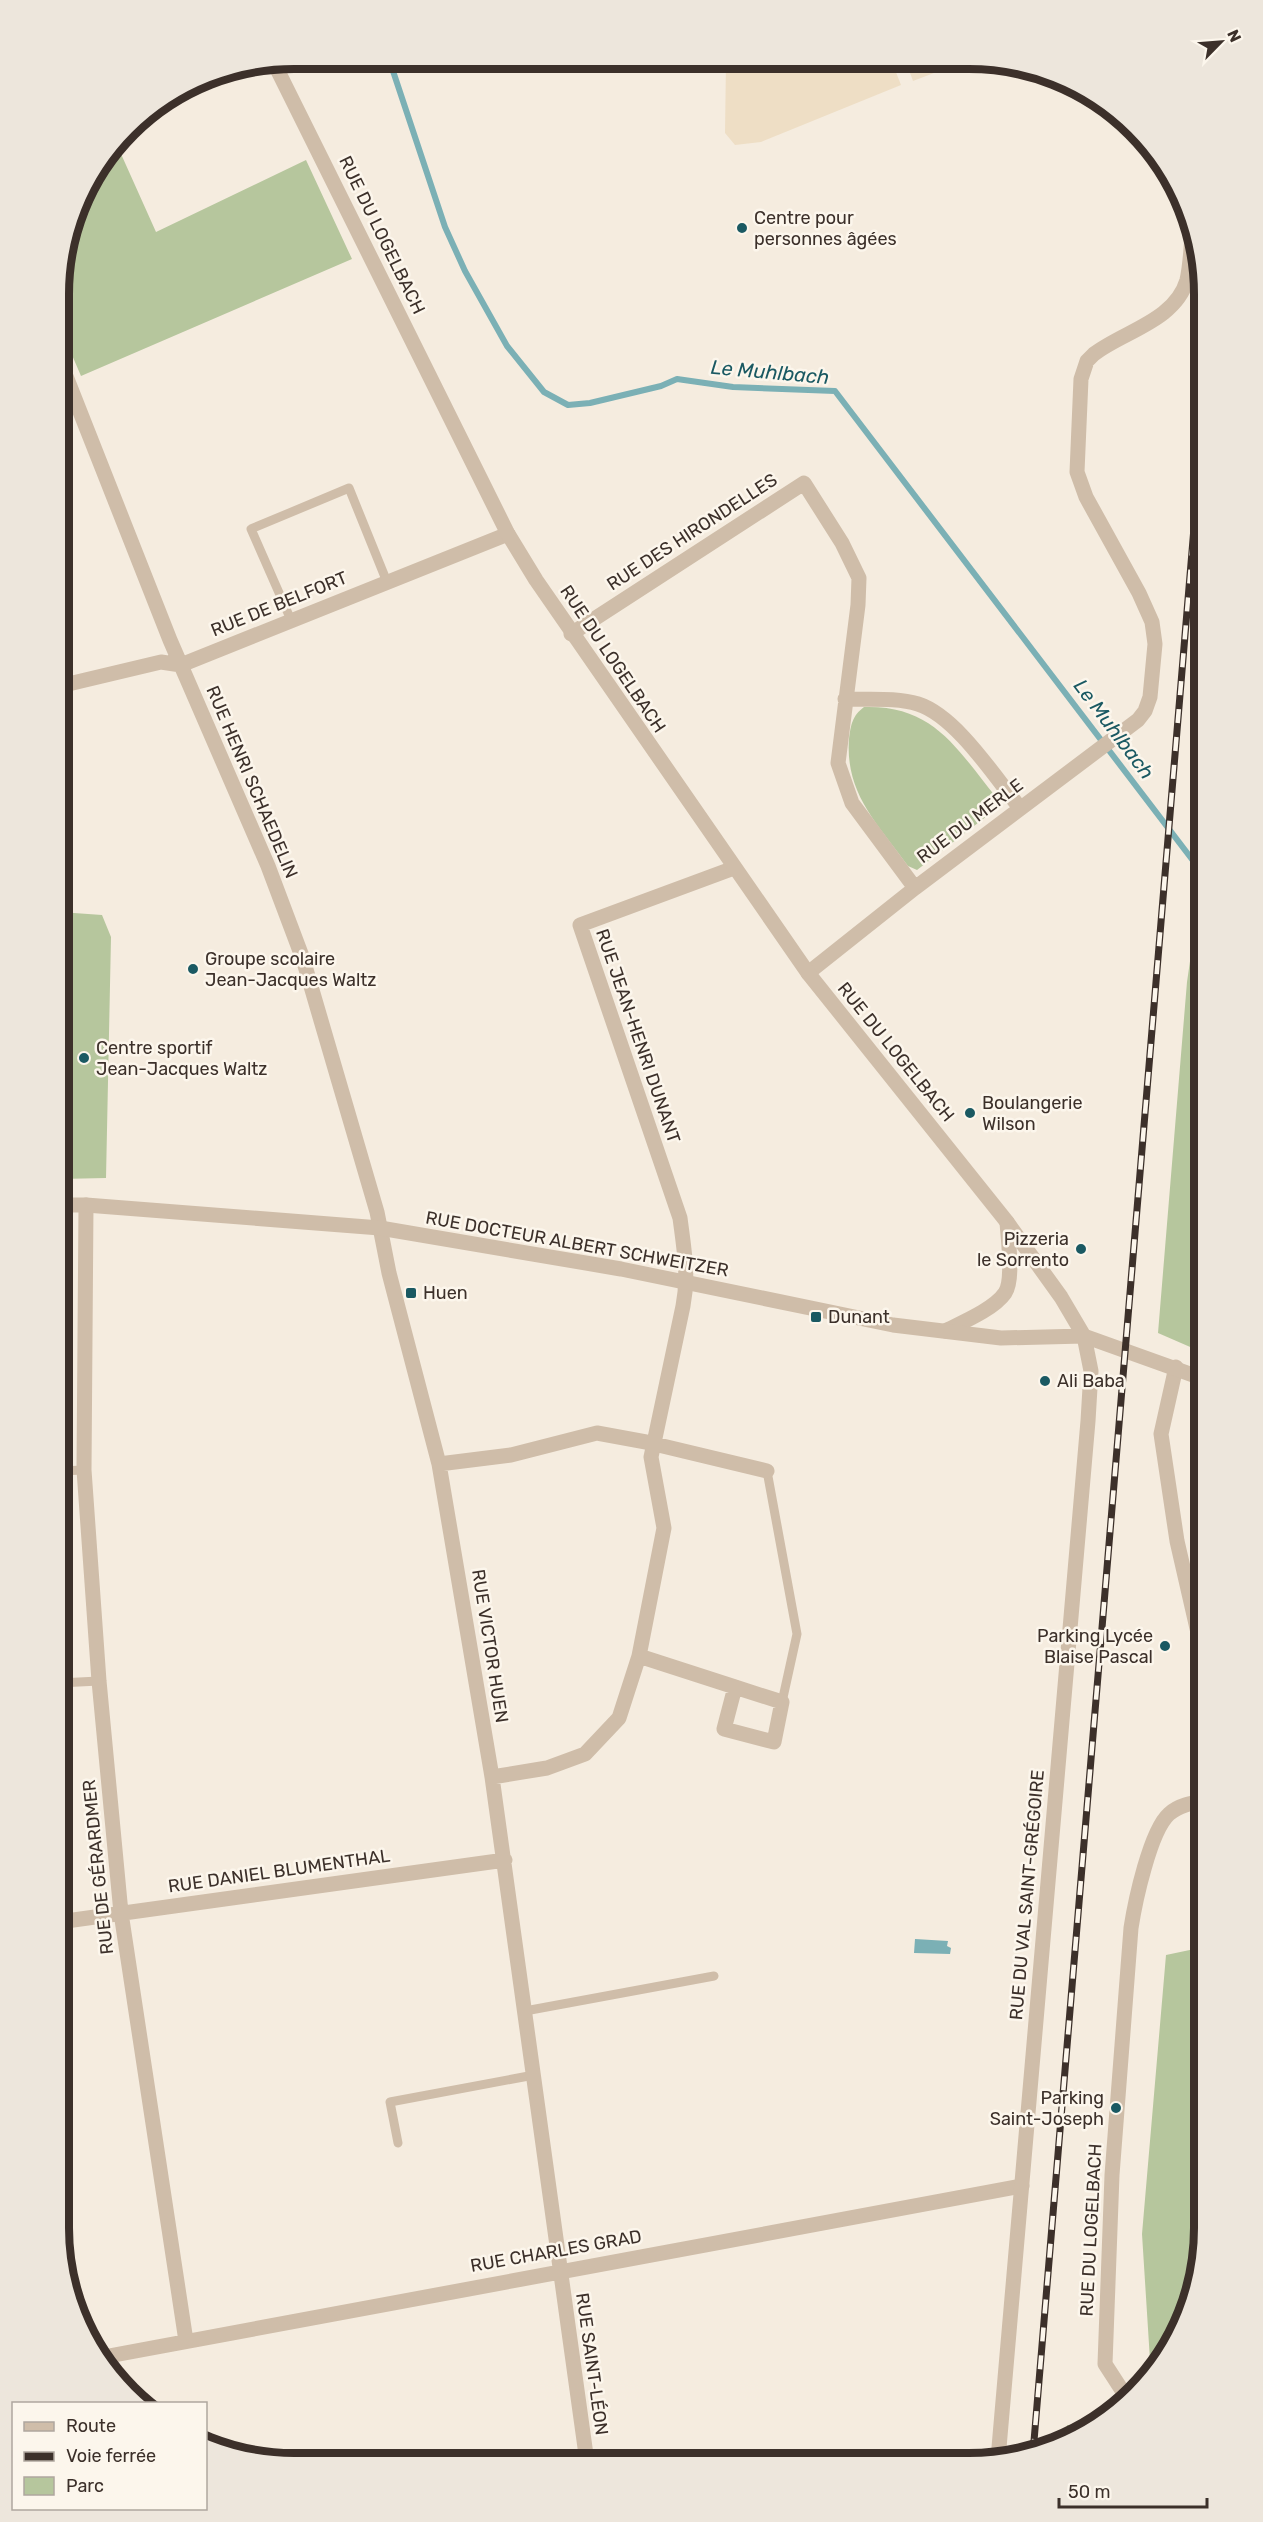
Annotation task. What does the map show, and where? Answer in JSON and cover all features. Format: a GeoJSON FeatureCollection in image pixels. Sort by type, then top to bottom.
{"type":"FeatureCollection","features":[{"type":"Feature","properties":{"kind":"street","name":"RUE DU LOGELBACH"},"geometry":{"type":"LineString","coordinates":[[277,69],[508,534],[571,634],[808,973],[1007,1222],[1061,1297],[1084,1336]]}},
{"type":"Feature","properties":{"kind":"street","name":"RUE DU MERLE"},"geometry":{"type":"LineString","coordinates":[[808,973],[915,888],[1138,720],[1145,711],[1150,696],[1155,644],[1152,622],[1139,593],[1086,497],[1077,472],[1080,388],[1083,369],[1094,354],[1157,318],[1175,304],[1186,282],[1190,250]]}},
{"type":"Feature","properties":{"kind":"street","name":"RUE HENRI SCHAEDELIN"},"geometry":{"type":"LineString","coordinates":[[69,383],[181,665],[268,866],[303,959],[380,1228]]}},
{"type":"Feature","properties":{"kind":"street","name":"RUE DES HIRONDELLES"},"geometry":{"type":"LineString","coordinates":[[571,634],[804,483],[842,543],[859,578],[858,605],[845,699]]}},
{"type":"Feature","properties":{"kind":"street","name":"RUE DE BELFORT"},"geometry":{"type":"LineString","coordinates":[[69,684],[161,662],[181,665],[508,534]]}},
{"type":"Feature","properties":{"kind":"street"},"geometry":{"type":"LineString","coordinates":[[915,888],[852,803],[838,764],[845,699],[908,702],[933,711],[959,733],[1020,808]]}},
{"type":"Feature","properties":{"kind":"street","name":"RUE JEAN-HENRI DUNANT"},"geometry":{"type":"LineString","coordinates":[[687,1283],[680,1218],[580,925],[734,868]]}},
{"type":"Feature","properties":{"kind":"street","name":"RUE DOCTEUR ALBERT SCHWEITZER"},"geometry":{"type":"LineString","coordinates":[[69,1205],[380,1228],[687,1283],[893,1325],[1001,1338],[1084,1336]]}},
{"type":"Feature","properties":{"kind":"street","name":"RUE DE GÉRARDMER"},"geometry":{"type":"LineString","coordinates":[[86,1205],[84,1470],[99,1681],[121,1913],[186,2341]]}},
{"type":"Feature","properties":{"kind":"street"},"geometry":{"type":"LineString","coordinates":[[945,1331],[984,1311],[1005,1293],[1009,1279],[1007,1222]]}},
{"type":"Feature","properties":{"kind":"street","name":"RUE VICTOR HUEN"},"geometry":{"type":"LineString","coordinates":[[380,1228],[389,1273],[439,1464],[505,1860],[560,2270]]}},
{"type":"Feature","properties":{"kind":"street"},"geometry":{"type":"LineString","coordinates":[[492,1777],[547,1768],[585,1754],[619,1718],[639,1656],[664,1527],[651,1457],[687,1283]]}},
{"type":"Feature","properties":{"kind":"street"},"geometry":{"type":"LineString","coordinates":[[1084,1336],[1194,1375]]}},
{"type":"Feature","properties":{"kind":"street","name":"RUE DU VAL SAINT-GRÉGOIRE"},"geometry":{"type":"LineString","coordinates":[[999,2451],[1088,1421],[1091,1371],[1084,1336]]}},
{"type":"Feature","properties":{"kind":"street"},"geometry":{"type":"LineString","coordinates":[[1176,1367],[1161,1434],[1177,1541],[1194,1615]]}},
{"type":"Feature","properties":{"kind":"street"},"geometry":{"type":"LineString","coordinates":[[439,1464],[511,1455],[597,1433],[767,1471]]}},
{"type":"Feature","properties":{"kind":"street"},"geometry":{"type":"LineString","coordinates":[[639,1656],[782,1702],[774,1742],[724,1729],[735,1687]]}},
{"type":"Feature","properties":{"kind":"street","name":"RUE DU LOGELBACH"},"geometry":{"type":"LineString","coordinates":[[1123,2392],[1105,2364],[1112,2175],[1131,1928],[1136,1894],[1161,1824],[1170,1813],[1181,1806],[1194,1803]]}},
{"type":"Feature","properties":{"kind":"street","name":"RUE DANIEL BLUMENTHAL"},"geometry":{"type":"LineString","coordinates":[[69,1921],[505,1860]]}},
{"type":"Feature","properties":{"kind":"street","name":"RUE CHARLES GRAD"},"geometry":{"type":"LineString","coordinates":[[109,2356],[560,2270],[1022,2186]]}},
{"type":"Feature","properties":{"kind":"street","name":"RUE SAINT-LÉON"},"geometry":{"type":"LineString","coordinates":[[560,2270],[585,2453]]}},
{"type":"Feature","properties":{"kind":"lane"},"geometry":{"type":"LineString","coordinates":[[291,620],[251,529],[349,488],[387,582]]}},
{"type":"Feature","properties":{"kind":"lane"},"geometry":{"type":"LineString","coordinates":[[69,1471],[84,1470]]}},
{"type":"Feature","properties":{"kind":"lane"},"geometry":{"type":"LineString","coordinates":[[767,1471],[797,1634],[782,1702]]}},
{"type":"Feature","properties":{"kind":"lane"},"geometry":{"type":"LineString","coordinates":[[69,1682],[99,1681]]}},
{"type":"Feature","properties":{"kind":"lane"},"geometry":{"type":"LineString","coordinates":[[525,2011],[714,1976]]}},
{"type":"Feature","properties":{"kind":"lane"},"geometry":{"type":"LineString","coordinates":[[398,2143],[390,2102],[534,2075]]}},
{"type":"Feature","properties":{"kind":"green space"},"geometry":{"type":"Polygon","coordinates":[[[120,152],[156,232],[306,160],[352,259],[81,376],[69,348],[69,279],[73,250],[92,194],[120,152]]]}},
{"type":"Feature","properties":{"kind":"green space"},"geometry":{"type":"Polygon","coordinates":[[[864,707],[888,708],[909,713],[926,722],[955,746],[996,797],[996,809],[917,870],[908,866],[875,822],[852,776],[849,759],[850,729],[855,717],[864,707]]]}},
{"type":"Feature","properties":{"kind":"green space","name":"Centre sportif Jean-Jacques Waltz"},"geometry":{"type":"Polygon","coordinates":[[[69,913],[102,915],[111,937],[106,1178],[69,1179],[69,913]]]}},
{"type":"Feature","properties":{"kind":"green space"},"geometry":{"type":"Polygon","coordinates":[[[1194,934],[1194,1349],[1158,1333],[1187,982],[1194,934]]]}},
{"type":"Feature","properties":{"kind":"green space"},"geometry":{"type":"Polygon","coordinates":[[[1194,1949],[1194,2243],[1190,2272],[1177,2314],[1150,2362],[1142,2234],[1166,1955],[1194,1949]]]}},
{"type":"Feature","properties":{"kind":"green space"},"geometry":{"type":"Polygon","coordinates":[[[1067,2425],[1076,2426],[1069,2430],[1066,2431],[1067,2425]]]}},
{"type":"Feature","properties":{"kind":"shaded area"},"geometry":{"type":"Polygon","coordinates":[[[726,69],[895,69],[901,85],[761,142],[735,145],[725,133],[726,69]]]}},
{"type":"Feature","properties":{"kind":"shaded area"},"geometry":{"type":"Polygon","coordinates":[[[909,69],[944,69],[913,81],[909,69]]]}},
{"type":"Feature","properties":{"kind":"water"},"geometry":{"type":"Polygon","coordinates":[[[915,1939],[948,1941],[947,1946],[951,1948],[950,1954],[914,1953],[915,1939]]]}},
{"type":"Feature","properties":{"kind":"waterway","name":"Le Muhlbach"},"geometry":{"type":"LineString","coordinates":[[392,69],[445,227],[465,271],[507,346],[544,392],[568,405],[590,403],[661,386],[677,379],[733,387],[835,391],[1194,862]]}},
{"type":"Feature","properties":{"kind":"railway"},"geometry":{"type":"LineString","coordinates":[[1034,2443],[1194,528]]}},
{"type":"Feature","properties":{"kind":"place","name":"Centre pour personnes âgées"},"geometry":{"type":"Point","coordinates":[742,228]}},
{"type":"Feature","properties":{"kind":"place","name":"Groupe scolaire Jean-Jacques Waltz"},"geometry":{"type":"Point","coordinates":[193,969]}},
{"type":"Feature","properties":{"kind":"place","name":"Centre sportif Jean-Jacques Waltz"},"geometry":{"type":"Point","coordinates":[84,1058]}},
{"type":"Feature","properties":{"kind":"place","name":"Boulangerie Wilson"},"geometry":{"type":"Point","coordinates":[970,1113]}},
{"type":"Feature","properties":{"kind":"place","name":"Pizzeria le Sorrento"},"geometry":{"type":"Point","coordinates":[1081,1249]}},
{"type":"Feature","properties":{"kind":"place","name":"Huen"},"geometry":{"type":"Point","coordinates":[411,1293]}},
{"type":"Feature","properties":{"kind":"place","name":"Dunant"},"geometry":{"type":"Point","coordinates":[816,1317]}},
{"type":"Feature","properties":{"kind":"place","name":"Ali Baba"},"geometry":{"type":"Point","coordinates":[1045,1381]}},
{"type":"Feature","properties":{"kind":"place","name":"Parking Lycée Blaise Pascal"},"geometry":{"type":"Point","coordinates":[1165,1646]}},
{"type":"Feature","properties":{"kind":"place","name":"Parking Saint-Joseph"},"geometry":{"type":"Point","coordinates":[1116,2108]}}]}
